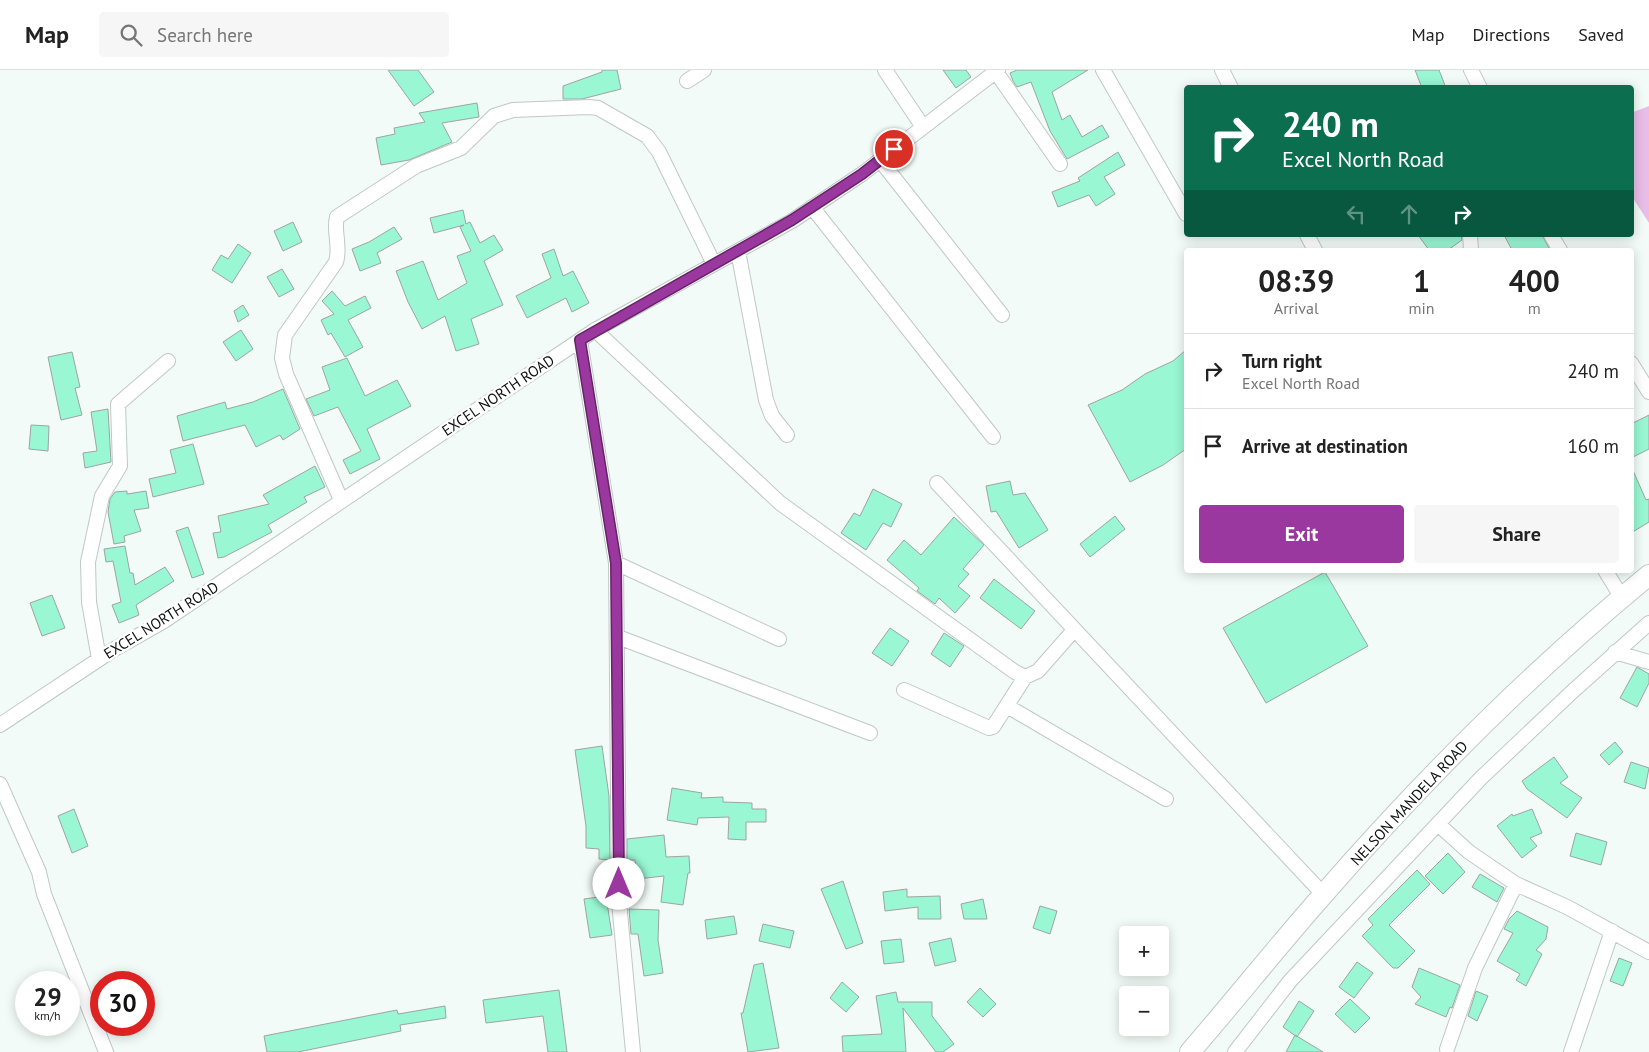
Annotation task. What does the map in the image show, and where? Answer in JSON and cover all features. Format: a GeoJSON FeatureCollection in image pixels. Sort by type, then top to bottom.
{"type":"FeatureCollection","features":[{"type":"Feature","properties":{"kind":"main road","name":"NELSON MANDELA ROAD"},"geometry":{"type":"LineString","coordinates":[[1190,1052],[1324,894],[1420,789],[1542,668],[1649,575]]}},
{"type":"Feature","properties":{"kind":"street"},"geometry":{"type":"LineString","coordinates":[[687,81],[704,70]]}},
{"type":"Feature","properties":{"kind":"street"},"geometry":{"type":"LineString","coordinates":[[885,70],[923,127]]}},
{"type":"Feature","properties":{"kind":"street"},"geometry":{"type":"LineString","coordinates":[[1103,70],[1184,211]]}},
{"type":"Feature","properties":{"kind":"street"},"geometry":{"type":"LineString","coordinates":[[1222,70],[1230,85]]}},
{"type":"Feature","properties":{"kind":"street"},"geometry":{"type":"LineString","coordinates":[[1471,70],[1478,85]]}},
{"type":"Feature","properties":{"kind":"street"},"geometry":{"type":"LineString","coordinates":[[997,71],[1060,164]]}},
{"type":"Feature","properties":{"kind":"street","name":"EXCEL NORTH ROAD"},"geometry":{"type":"LineString","coordinates":[[0,725],[99,659],[164,621],[595,330],[738,251],[812,207],[880,160],[997,71]]}},
{"type":"Feature","properties":{"kind":"street"},"geometry":{"type":"LineString","coordinates":[[341,500],[286,374],[282,358],[285,335],[336,262],[339,247],[335,223],[337,216],[416,166],[461,148],[494,116],[503,112],[598,108],[647,136],[656,146],[714,264]]}},
{"type":"Feature","properties":{"kind":"street"},"geometry":{"type":"LineString","coordinates":[[880,160],[1002,315]]}},
{"type":"Feature","properties":{"kind":"street"},"geometry":{"type":"LineString","coordinates":[[812,207],[992,437]]}},
{"type":"Feature","properties":{"kind":"street"},"geometry":{"type":"LineString","coordinates":[[1552,237],[1559,248]]}},
{"type":"Feature","properties":{"kind":"street"},"geometry":{"type":"LineString","coordinates":[[738,251],[766,400],[772,416],[787,434]]}},
{"type":"Feature","properties":{"kind":"street"},"geometry":{"type":"LineString","coordinates":[[595,330],[780,503],[1015,672],[1025,676]]}},
{"type":"Feature","properties":{"kind":"street"},"geometry":{"type":"LineString","coordinates":[[580,340],[616,563],[619,902],[634,1052]]}},
{"type":"Feature","properties":{"kind":"street"},"geometry":{"type":"LineString","coordinates":[[99,659],[89,602],[88,562],[102,496],[120,466],[118,404],[168,362]]}},
{"type":"Feature","properties":{"kind":"street"},"geometry":{"type":"LineString","coordinates":[[1634,369],[1649,392]]}},
{"type":"Feature","properties":{"kind":"street"},"geometry":{"type":"LineString","coordinates":[[937,483],[1324,894]]}},
{"type":"Feature","properties":{"kind":"street"},"geometry":{"type":"LineString","coordinates":[[616,563],[779,640]]}},
{"type":"Feature","properties":{"kind":"street"},"geometry":{"type":"LineString","coordinates":[[1607,573],[1622,598]]}},
{"type":"Feature","properties":{"kind":"street"},"geometry":{"type":"LineString","coordinates":[[1235,1052],[1297,974],[1439,825],[1481,778],[1615,652],[1649,623]]}},
{"type":"Feature","properties":{"kind":"street"},"geometry":{"type":"LineString","coordinates":[[904,690],[983,727],[993,727],[1025,676],[1038,671],[1074,630]]}},
{"type":"Feature","properties":{"kind":"street"},"geometry":{"type":"LineString","coordinates":[[618,637],[870,733]]}},
{"type":"Feature","properties":{"kind":"street"},"geometry":{"type":"LineString","coordinates":[[1615,652],[1649,662]]}},
{"type":"Feature","properties":{"kind":"street"},"geometry":{"type":"LineString","coordinates":[[1007,706],[1166,799]]}},
{"type":"Feature","properties":{"kind":"street"},"geometry":{"type":"LineString","coordinates":[[0,784],[39,872],[44,894],[106,1052]]}},
{"type":"Feature","properties":{"kind":"street"},"geometry":{"type":"LineString","coordinates":[[1439,825],[1469,852],[1516,884],[1612,931],[1649,952]]}},
{"type":"Feature","properties":{"kind":"street"},"geometry":{"type":"LineString","coordinates":[[1447,1049],[1474,968],[1516,884]]}},
{"type":"Feature","properties":{"kind":"street"},"geometry":{"type":"LineString","coordinates":[[1571,1052],[1612,931]]}},
{"type":"Feature","properties":{"kind":"shaded area"},"geometry":{"type":"Polygon","coordinates":[[[1649,106],[1649,223],[1634,200],[1634,112],[1649,106]]]}},
{"type":"Feature","properties":{"kind":"building"},"geometry":{"type":"Polygon","coordinates":[[[388,70],[418,70],[434,92],[414,106],[388,70]]]}},
{"type":"Feature","properties":{"kind":"building"},"geometry":{"type":"Polygon","coordinates":[[[602,70],[617,70],[621,89],[582,99],[563,99],[563,86],[602,72],[602,70]]]}},
{"type":"Feature","properties":{"kind":"building"},"geometry":{"type":"Polygon","coordinates":[[[943,70],[966,70],[971,77],[956,88],[943,70]]]}},
{"type":"Feature","properties":{"kind":"building"},"geometry":{"type":"Polygon","coordinates":[[[1017,70],[1088,70],[1052,92],[1062,120],[1070,115],[1082,137],[1102,125],[1109,137],[1067,159],[1050,131],[1031,82],[1017,87],[1013,81],[1010,73],[1017,70]]]}},
{"type":"Feature","properties":{"kind":"building"},"geometry":{"type":"Polygon","coordinates":[[[1415,70],[1439,70],[1445,85],[1421,85],[1415,70]]]}},
{"type":"Feature","properties":{"kind":"building"},"geometry":{"type":"Polygon","coordinates":[[[477,103],[479,117],[442,123],[452,142],[409,160],[381,165],[376,138],[395,134],[394,128],[425,122],[419,113],[477,103]]]}},
{"type":"Feature","properties":{"kind":"building"},"geometry":{"type":"Polygon","coordinates":[[[1118,152],[1125,165],[1104,177],[1115,194],[1096,206],[1089,195],[1058,207],[1052,192],[1080,181],[1078,178],[1118,152]]]}},
{"type":"Feature","properties":{"kind":"building"},"geometry":{"type":"Polygon","coordinates":[[[463,210],[466,224],[470,222],[480,243],[494,235],[503,250],[484,261],[503,305],[471,319],[479,344],[456,351],[445,316],[422,329],[408,302],[396,271],[423,261],[438,300],[467,283],[457,256],[471,251],[460,227],[464,225],[434,233],[430,218],[463,210]]]}},
{"type":"Feature","properties":{"kind":"building"},"geometry":{"type":"Polygon","coordinates":[[[293,222],[302,242],[283,251],[274,231],[293,222]]]}},
{"type":"Feature","properties":{"kind":"building"},"geometry":{"type":"Polygon","coordinates":[[[394,227],[402,239],[377,253],[381,263],[360,271],[352,249],[369,242],[394,227]]]}},
{"type":"Feature","properties":{"kind":"building"},"geometry":{"type":"Polygon","coordinates":[[[1419,237],[1461,237],[1462,240],[1451,248],[1428,248],[1419,237]]]}},
{"type":"Feature","properties":{"kind":"building"},"geometry":{"type":"Polygon","coordinates":[[[1505,237],[1543,237],[1549,248],[1511,248],[1505,237]]]}},
{"type":"Feature","properties":{"kind":"building"},"geometry":{"type":"Polygon","coordinates":[[[238,244],[251,253],[232,283],[212,270],[221,255],[228,259],[238,244]]]}},
{"type":"Feature","properties":{"kind":"building"},"geometry":{"type":"Polygon","coordinates":[[[554,249],[563,276],[573,271],[589,303],[572,312],[566,298],[527,318],[516,296],[551,278],[542,254],[554,249]]]}},
{"type":"Feature","properties":{"kind":"building"},"geometry":{"type":"Polygon","coordinates":[[[282,269],[294,289],[279,297],[267,277],[282,269]]]}},
{"type":"Feature","properties":{"kind":"building"},"geometry":{"type":"Polygon","coordinates":[[[332,291],[345,306],[365,296],[371,308],[348,320],[363,347],[345,357],[331,333],[328,335],[321,320],[334,314],[322,301],[332,291]]]}},
{"type":"Feature","properties":{"kind":"building"},"geometry":{"type":"Polygon","coordinates":[[[243,305],[249,315],[238,322],[234,311],[243,305]]]}},
{"type":"Feature","properties":{"kind":"building"},"geometry":{"type":"Polygon","coordinates":[[[241,330],[253,349],[236,361],[223,342],[241,330]]]}},
{"type":"Feature","properties":{"kind":"building"},"geometry":{"type":"Polygon","coordinates":[[[72,352],[80,387],[75,388],[82,415],[61,420],[48,357],[72,352]]]}},
{"type":"Feature","properties":{"kind":"building"},"geometry":{"type":"Polygon","coordinates":[[[1184,352],[1184,450],[1163,465],[1130,482],[1088,405],[1122,390],[1145,374],[1173,361],[1184,352]]]}},
{"type":"Feature","properties":{"kind":"building"},"geometry":{"type":"Polygon","coordinates":[[[347,358],[365,396],[397,380],[411,406],[367,429],[380,459],[350,474],[343,460],[361,451],[338,407],[314,416],[306,399],[330,390],[322,367],[347,358]]]}},
{"type":"Feature","properties":{"kind":"building"},"geometry":{"type":"Polygon","coordinates":[[[283,389],[300,429],[283,440],[280,435],[256,447],[245,425],[183,441],[177,416],[225,402],[227,409],[253,402],[283,389]]]}},
{"type":"Feature","properties":{"kind":"building"},"geometry":{"type":"Polygon","coordinates":[[[108,409],[111,462],[85,468],[83,453],[97,451],[91,412],[108,409]]]}},
{"type":"Feature","properties":{"kind":"building"},"geometry":{"type":"Polygon","coordinates":[[[1649,415],[1649,449],[1634,456],[1634,422],[1649,415]]]}},
{"type":"Feature","properties":{"kind":"building"},"geometry":{"type":"Polygon","coordinates":[[[31,425],[49,426],[48,451],[29,449],[31,425]]]}},
{"type":"Feature","properties":{"kind":"building"},"geometry":{"type":"Polygon","coordinates":[[[193,444],[204,484],[153,497],[149,479],[176,473],[170,450],[193,444]]]}},
{"type":"Feature","properties":{"kind":"building"},"geometry":{"type":"Polygon","coordinates":[[[315,466],[325,487],[304,497],[307,502],[268,525],[272,532],[224,557],[218,558],[213,533],[221,532],[218,516],[269,504],[263,495],[315,466]]]}},
{"type":"Feature","properties":{"kind":"building"},"geometry":{"type":"Polygon","coordinates":[[[1634,473],[1646,500],[1649,499],[1649,522],[1634,531],[1634,473]]]}},
{"type":"Feature","properties":{"kind":"building"},"geometry":{"type":"Polygon","coordinates":[[[1010,481],[1013,495],[1025,493],[1048,530],[1019,548],[996,511],[991,512],[986,486],[1010,481]]]}},
{"type":"Feature","properties":{"kind":"building"},"geometry":{"type":"Polygon","coordinates":[[[873,489],[902,504],[891,527],[883,523],[866,550],[841,533],[854,513],[860,516],[873,489]]]}},
{"type":"Feature","properties":{"kind":"building"},"geometry":{"type":"Polygon","coordinates":[[[127,491],[127,494],[146,491],[149,508],[134,510],[141,531],[124,536],[125,542],[114,544],[108,512],[110,499],[115,492],[127,491]]]}},
{"type":"Feature","properties":{"kind":"building"},"geometry":{"type":"Polygon","coordinates":[[[1115,516],[1125,529],[1090,557],[1080,544],[1115,516]]]}},
{"type":"Feature","properties":{"kind":"building"},"geometry":{"type":"Polygon","coordinates":[[[954,517],[984,545],[963,569],[969,574],[958,586],[970,596],[955,613],[939,598],[935,604],[917,591],[919,588],[887,560],[904,540],[921,555],[954,517]]]}},
{"type":"Feature","properties":{"kind":"building"},"geometry":{"type":"Polygon","coordinates":[[[188,527],[204,574],[192,578],[176,531],[188,527]]]}},
{"type":"Feature","properties":{"kind":"building"},"geometry":{"type":"Polygon","coordinates":[[[125,546],[130,573],[133,573],[135,585],[165,567],[174,581],[136,605],[139,615],[119,623],[112,605],[121,602],[113,561],[106,562],[104,549],[125,546]]]}},
{"type":"Feature","properties":{"kind":"building"},"geometry":{"type":"Polygon","coordinates":[[[1326,573],[1368,646],[1266,703],[1223,628],[1326,573]]]}},
{"type":"Feature","properties":{"kind":"building"},"geometry":{"type":"Polygon","coordinates":[[[994,579],[1035,611],[1021,629],[980,598],[994,579]]]}},
{"type":"Feature","properties":{"kind":"building"},"geometry":{"type":"Polygon","coordinates":[[[52,595],[65,628],[42,636],[30,603],[52,595]]]}},
{"type":"Feature","properties":{"kind":"building"},"geometry":{"type":"Polygon","coordinates":[[[890,628],[909,641],[892,666],[872,653],[890,628]]]}},
{"type":"Feature","properties":{"kind":"building"},"geometry":{"type":"Polygon","coordinates":[[[944,633],[964,646],[950,667],[931,654],[944,633]]]}},
{"type":"Feature","properties":{"kind":"building"},"geometry":{"type":"Polygon","coordinates":[[[1637,667],[1649,674],[1649,683],[1637,707],[1620,698],[1637,667]]]}},
{"type":"Feature","properties":{"kind":"building"},"geometry":{"type":"Polygon","coordinates":[[[1615,742],[1623,752],[1609,765],[1600,755],[1615,742]]]}},
{"type":"Feature","properties":{"kind":"building"},"geometry":{"type":"Polygon","coordinates":[[[602,746],[609,796],[610,860],[599,859],[599,849],[586,848],[586,826],[575,750],[602,746]]]}},
{"type":"Feature","properties":{"kind":"building"},"geometry":{"type":"Polygon","coordinates":[[[1554,757],[1568,777],[1560,783],[1582,798],[1567,818],[1527,789],[1522,781],[1554,757]]]}},
{"type":"Feature","properties":{"kind":"building"},"geometry":{"type":"Polygon","coordinates":[[[1631,762],[1649,768],[1645,789],[1624,782],[1631,762]]]}},
{"type":"Feature","properties":{"kind":"building"},"geometry":{"type":"Polygon","coordinates":[[[672,788],[702,793],[701,798],[723,797],[723,802],[752,803],[752,809],[766,809],[766,822],[746,822],[746,840],[728,839],[729,817],[698,818],[697,825],[667,820],[672,788]]]}},
{"type":"Feature","properties":{"kind":"building"},"geometry":{"type":"Polygon","coordinates":[[[74,809],[88,846],[72,853],[58,816],[74,809]]]}},
{"type":"Feature","properties":{"kind":"building"},"geometry":{"type":"Polygon","coordinates":[[[1532,809],[1542,833],[1530,838],[1537,846],[1522,858],[1497,826],[1512,814],[1513,816],[1532,809]]]}},
{"type":"Feature","properties":{"kind":"building"},"geometry":{"type":"Polygon","coordinates":[[[1576,833],[1607,842],[1601,865],[1570,856],[1576,833]]]}},
{"type":"Feature","properties":{"kind":"building"},"geometry":{"type":"Polygon","coordinates":[[[664,835],[666,857],[689,856],[690,873],[688,873],[683,905],[661,902],[664,876],[637,879],[635,860],[627,860],[627,839],[664,835]]]}},
{"type":"Feature","properties":{"kind":"building"},"geometry":{"type":"Polygon","coordinates":[[[1448,853],[1465,872],[1443,894],[1425,876],[1448,853]]]}},
{"type":"Feature","properties":{"kind":"building"},"geometry":{"type":"Polygon","coordinates":[[[1417,870],[1430,884],[1389,925],[1415,951],[1398,968],[1393,968],[1362,936],[1373,925],[1368,919],[1417,870]]]}},
{"type":"Feature","properties":{"kind":"building"},"geometry":{"type":"Polygon","coordinates":[[[1480,874],[1504,888],[1497,902],[1472,887],[1480,874]]]}},
{"type":"Feature","properties":{"kind":"building"},"geometry":{"type":"Polygon","coordinates":[[[843,881],[863,943],[846,949],[821,889],[843,881]]]}},
{"type":"Feature","properties":{"kind":"building"},"geometry":{"type":"Polygon","coordinates":[[[907,889],[907,897],[940,896],[941,919],[918,919],[918,907],[885,911],[883,892],[907,889]]]}},
{"type":"Feature","properties":{"kind":"building"},"geometry":{"type":"Polygon","coordinates":[[[606,896],[612,935],[590,938],[584,899],[606,896]]]}},
{"type":"Feature","properties":{"kind":"building"},"geometry":{"type":"Polygon","coordinates":[[[983,899],[987,919],[964,919],[961,904],[983,899]]]}},
{"type":"Feature","properties":{"kind":"building"},"geometry":{"type":"Polygon","coordinates":[[[1040,906],[1057,911],[1050,934],[1033,928],[1040,906]]]}},
{"type":"Feature","properties":{"kind":"building"},"geometry":{"type":"Polygon","coordinates":[[[629,909],[659,910],[658,940],[663,973],[644,976],[638,934],[631,934],[629,909]]]}},
{"type":"Feature","properties":{"kind":"building"},"geometry":{"type":"Polygon","coordinates":[[[1517,911],[1548,927],[1546,939],[1536,950],[1542,954],[1526,986],[1516,980],[1520,974],[1497,961],[1513,933],[1504,929],[1509,919],[1517,911]]]}},
{"type":"Feature","properties":{"kind":"building"},"geometry":{"type":"Polygon","coordinates":[[[734,916],[737,934],[707,939],[705,920],[734,916]]]}},
{"type":"Feature","properties":{"kind":"building"},"geometry":{"type":"Polygon","coordinates":[[[763,924],[794,931],[790,948],[759,941],[763,924]]]}},
{"type":"Feature","properties":{"kind":"building"},"geometry":{"type":"Polygon","coordinates":[[[951,938],[956,961],[935,966],[929,943],[951,938]]]}},
{"type":"Feature","properties":{"kind":"building"},"geometry":{"type":"Polygon","coordinates":[[[901,939],[904,962],[884,964],[881,941],[901,939]]]}},
{"type":"Feature","properties":{"kind":"building"},"geometry":{"type":"Polygon","coordinates":[[[1619,958],[1632,963],[1623,986],[1610,981],[1619,958]]]}},
{"type":"Feature","properties":{"kind":"building"},"geometry":{"type":"Polygon","coordinates":[[[1357,962],[1373,973],[1354,998],[1339,987],[1357,962]]]}},
{"type":"Feature","properties":{"kind":"building"},"geometry":{"type":"Polygon","coordinates":[[[763,963],[779,1048],[748,1052],[741,1013],[743,1013],[754,965],[763,963]]]}},
{"type":"Feature","properties":{"kind":"building"},"geometry":{"type":"Polygon","coordinates":[[[1419,968],[1460,985],[1452,1008],[1450,1007],[1446,1017],[1415,1004],[1421,997],[1412,987],[1419,968]]]}},
{"type":"Feature","properties":{"kind":"building"},"geometry":{"type":"Polygon","coordinates":[[[842,982],[859,997],[846,1012],[830,998],[842,982]]]}},
{"type":"Feature","properties":{"kind":"building"},"geometry":{"type":"Polygon","coordinates":[[[980,988],[996,1004],[983,1017],[967,1002],[980,988]]]}},
{"type":"Feature","properties":{"kind":"building"},"geometry":{"type":"Polygon","coordinates":[[[559,990],[567,1052],[548,1052],[543,1016],[486,1023],[483,1000],[559,990]]]}},
{"type":"Feature","properties":{"kind":"building"},"geometry":{"type":"Polygon","coordinates":[[[1476,991],[1488,996],[1477,1021],[1468,1016],[1476,991]]]}},
{"type":"Feature","properties":{"kind":"building"},"geometry":{"type":"Polygon","coordinates":[[[896,992],[898,1002],[932,1002],[932,1016],[954,1044],[943,1052],[936,1052],[903,1008],[906,1052],[843,1052],[842,1036],[882,1034],[876,996],[896,992]]]}},
{"type":"Feature","properties":{"kind":"building"},"geometry":{"type":"Polygon","coordinates":[[[1350,999],[1370,1018],[1355,1033],[1335,1014],[1350,999]]]}},
{"type":"Feature","properties":{"kind":"building"},"geometry":{"type":"Polygon","coordinates":[[[1299,1001],[1314,1011],[1297,1037],[1283,1027],[1299,1001]]]}},
{"type":"Feature","properties":{"kind":"building"},"geometry":{"type":"Polygon","coordinates":[[[445,1006],[446,1018],[400,1025],[401,1031],[298,1052],[267,1052],[264,1036],[397,1010],[398,1014],[445,1006]]]}},
{"type":"Feature","properties":{"kind":"building"},"geometry":{"type":"Polygon","coordinates":[[[1295,1035],[1323,1052],[1286,1052],[1295,1035]]]}},
{"type":"Feature","properties":{"kind":"route"},"geometry":{"type":"LineString","coordinates":[[619,884],[618,590],[609,514],[580,340],[792,220],[862,174],[894,149]]}}]}
